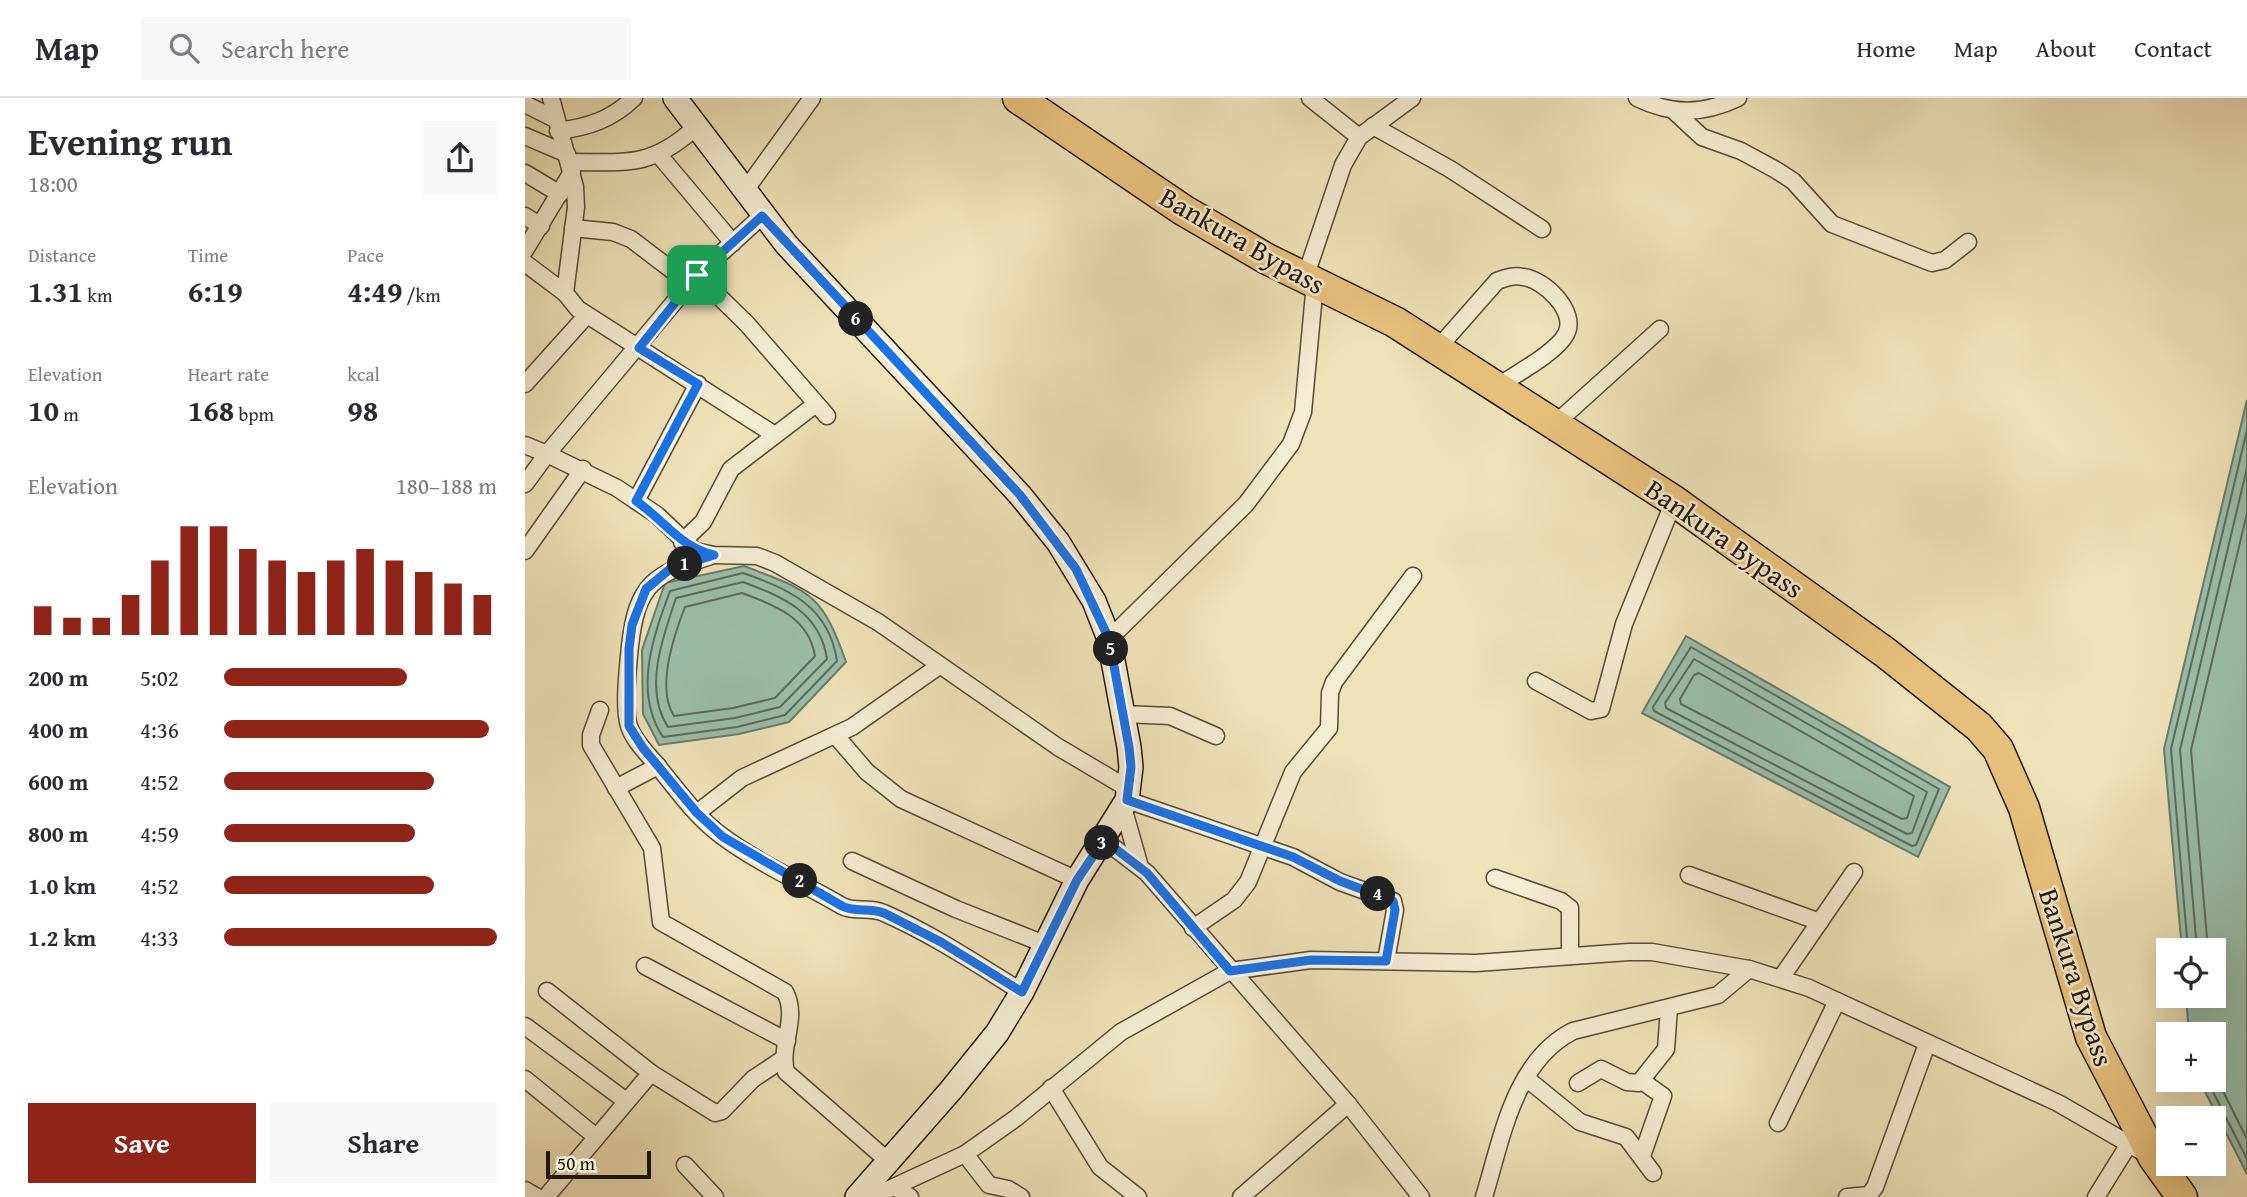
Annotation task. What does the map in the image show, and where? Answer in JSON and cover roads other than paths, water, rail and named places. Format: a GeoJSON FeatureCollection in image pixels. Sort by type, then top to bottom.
{"type":"FeatureCollection","features":[{"type":"Feature","properties":{"kind":"highway","name":"Bankura Bypass"},"geometry":{"type":"LineString","coordinates":[[1019,98],[1183,210],[1310,281],[1395,322],[1674,500],[1958,707],[1998,749],[2024,808],[2091,1037],[2141,1151],[2178,1195]]}},
{"type":"Feature","properties":{"kind":"street"},"geometry":{"type":"LineString","coordinates":[[551,98],[556,125],[569,163],[576,207],[565,293]]}},
{"type":"Feature","properties":{"kind":"street"},"geometry":{"type":"LineString","coordinates":[[525,104],[556,125],[589,127],[616,113],[634,98]]}},
{"type":"Feature","properties":{"kind":"street"},"geometry":{"type":"LineString","coordinates":[[675,98],[762,216],[1040,518],[1076,569],[1109,639],[1123,714],[1131,767],[1126,799],[1104,840],[1077,880],[1022,992],[997,1033],[857,1197]]}},
{"type":"Feature","properties":{"kind":"street"},"geometry":{"type":"LineString","coordinates":[[744,191],[812,98]]}},
{"type":"Feature","properties":{"kind":"street"},"geometry":{"type":"LineString","coordinates":[[1310,98],[1359,137]]}},
{"type":"Feature","properties":{"kind":"street"},"geometry":{"type":"LineString","coordinates":[[1109,639],[1246,504],[1291,444],[1303,412],[1310,281],[1343,165],[1359,137],[1412,98]]}},
{"type":"Feature","properties":{"kind":"street"},"geometry":{"type":"LineString","coordinates":[[1637,98],[1675,112],[1702,137],[1741,151],[1776,170],[1793,181],[1832,223],[1932,262],[1945,260],[1968,242]]}},
{"type":"Feature","properties":{"kind":"street"},"geometry":{"type":"LineString","coordinates":[[1675,112],[1711,109],[1738,98]]}},
{"type":"Feature","properties":{"kind":"street"},"geometry":{"type":"LineString","coordinates":[[1373,126],[1450,169],[1542,229]]}},
{"type":"Feature","properties":{"kind":"street"},"geometry":{"type":"LineString","coordinates":[[525,136],[569,163],[617,162],[659,155],[671,149],[695,128]]}},
{"type":"Feature","properties":{"kind":"street"},"geometry":{"type":"LineString","coordinates":[[659,155],[733,243]]}},
{"type":"Feature","properties":{"kind":"street"},"geometry":{"type":"LineString","coordinates":[[525,250],[560,194],[569,163]]}},
{"type":"Feature","properties":{"kind":"street"},"geometry":{"type":"LineString","coordinates":[[525,173],[560,194]]}},
{"type":"Feature","properties":{"kind":"street"},"geometry":{"type":"LineString","coordinates":[[525,216],[541,226]]}},
{"type":"Feature","properties":{"kind":"street"},"geometry":{"type":"LineString","coordinates":[[525,484],[693,280],[762,216]]}},
{"type":"Feature","properties":{"kind":"street"},"geometry":{"type":"LineString","coordinates":[[573,228],[613,232],[631,239],[693,280],[747,324],[821,410],[775,435],[731,470],[703,522],[682,542]]}},
{"type":"Feature","properties":{"kind":"street"},"geometry":{"type":"LineString","coordinates":[[525,263],[565,293],[577,309],[775,435]]}},
{"type":"Feature","properties":{"kind":"street"},"geometry":{"type":"LineString","coordinates":[[1438,348],[1497,281],[1510,276],[1538,281],[1565,311],[1568,331],[1562,342],[1498,386]]}},
{"type":"Feature","properties":{"kind":"street"},"geometry":{"type":"LineString","coordinates":[[525,383],[587,315]]}},
{"type":"Feature","properties":{"kind":"street"},"geometry":{"type":"LineString","coordinates":[[1555,424],[1660,329]]}},
{"type":"Feature","properties":{"kind":"street"},"geometry":{"type":"LineString","coordinates":[[636,501],[698,384]]}},
{"type":"Feature","properties":{"kind":"street"},"geometry":{"type":"LineString","coordinates":[[525,445],[583,469],[636,501],[657,515],[682,542],[695,551],[714,555],[757,556],[775,563],[878,622],[1058,747],[1126,799],[1263,846],[1393,901],[1395,910],[1386,961]]}},
{"type":"Feature","properties":{"kind":"street"},"geometry":{"type":"LineString","coordinates":[[525,551],[583,469]]}},
{"type":"Feature","properties":{"kind":"street"},"geometry":{"type":"LineString","coordinates":[[1536,681],[1591,711],[1601,709],[1624,624],[1674,500]]}},
{"type":"Feature","properties":{"kind":"street"},"geometry":{"type":"LineString","coordinates":[[714,555],[670,569],[646,589],[632,625],[629,726],[697,813],[723,837],[842,906],[851,910],[874,909],[941,942],[1022,992]]}},
{"type":"Feature","properties":{"kind":"street"},"geometry":{"type":"LineString","coordinates":[[1193,928],[1243,891],[1293,772],[1329,728],[1330,693],[1334,682],[1413,576]]}},
{"type":"Feature","properties":{"kind":"street"},"geometry":{"type":"LineString","coordinates":[[697,813],[742,778],[836,736],[939,666]]}},
{"type":"Feature","properties":{"kind":"street"},"geometry":{"type":"LineString","coordinates":[[600,710],[591,735],[591,745],[652,848],[661,922],[785,992],[791,1012],[783,1059],[793,1081],[887,1160]]}},
{"type":"Feature","properties":{"kind":"street"},"geometry":{"type":"LineString","coordinates":[[1123,714],[1170,716],[1216,736]]}},
{"type":"Feature","properties":{"kind":"street"},"geometry":{"type":"LineString","coordinates":[[836,736],[867,772],[901,799],[1077,880]]}},
{"type":"Feature","properties":{"kind":"street"},"geometry":{"type":"LineString","coordinates":[[616,788],[658,766]]}},
{"type":"Feature","properties":{"kind":"street"},"geometry":{"type":"LineString","coordinates":[[1126,799],[1140,867]]}},
{"type":"Feature","properties":{"kind":"street"},"geometry":{"type":"LineString","coordinates":[[1104,840],[1140,867],[1348,1104],[1421,1197]]}},
{"type":"Feature","properties":{"kind":"street"},"geometry":{"type":"LineString","coordinates":[[852,861],[956,909],[1047,945]]}},
{"type":"Feature","properties":{"kind":"street"},"geometry":{"type":"LineString","coordinates":[[1781,978],[1854,872]]}},
{"type":"Feature","properties":{"kind":"street"},"geometry":{"type":"LineString","coordinates":[[1689,875],[1820,922]]}},
{"type":"Feature","properties":{"kind":"street"},"geometry":{"type":"LineString","coordinates":[[1495,878],[1561,901],[1570,908],[1570,956]]}},
{"type":"Feature","properties":{"kind":"street"},"geometry":{"type":"LineString","coordinates":[[872,1197],[965,1154],[1121,1032],[1230,971],[1311,960],[1487,963],[1651,952],[1749,969],[1781,978],[2058,1103],[2141,1151],[2096,1197]]}},
{"type":"Feature","properties":{"kind":"street"},"geometry":{"type":"LineString","coordinates":[[645,966],[787,1041]]}},
{"type":"Feature","properties":{"kind":"street"},"geometry":{"type":"LineString","coordinates":[[1483,1197],[1506,1124],[1526,1078],[1540,1054],[1556,1040],[1573,1031],[1718,995],[1749,969]]}},
{"type":"Feature","properties":{"kind":"street"},"geometry":{"type":"LineString","coordinates":[[547,991],[651,1073],[715,1113],[722,1111],[753,1079],[783,1059]]}},
{"type":"Feature","properties":{"kind":"street"},"geometry":{"type":"LineString","coordinates":[[1778,1123],[1837,1001]]}},
{"type":"Feature","properties":{"kind":"street"},"geometry":{"type":"LineString","coordinates":[[1577,1083],[1601,1069],[1632,1084],[1642,1080],[1666,1048],[1669,1008]]}},
{"type":"Feature","properties":{"kind":"street"},"geometry":{"type":"LineString","coordinates":[[525,1026],[626,1101]]}},
{"type":"Feature","properties":{"kind":"street"},"geometry":{"type":"LineString","coordinates":[[1847,1197],[1869,1195],[1875,1188],[1927,1044]]}},
{"type":"Feature","properties":{"kind":"street"},"geometry":{"type":"LineString","coordinates":[[546,1197],[651,1073]]}},
{"type":"Feature","properties":{"kind":"street"},"geometry":{"type":"LineString","coordinates":[[1526,1078],[1569,1115],[1590,1126],[1621,1133],[1632,1140],[1653,1174]]}},
{"type":"Feature","properties":{"kind":"street"},"geometry":{"type":"LineString","coordinates":[[525,1079],[595,1136]]}},
{"type":"Feature","properties":{"kind":"street"},"geometry":{"type":"LineString","coordinates":[[1642,1080],[1663,1096],[1642,1156]]}},
{"type":"Feature","properties":{"kind":"street"},"geometry":{"type":"LineString","coordinates":[[1051,1088],[1100,1167],[1138,1197]]}},
{"type":"Feature","properties":{"kind":"street"},"geometry":{"type":"LineString","coordinates":[[1241,1197],[1348,1104]]}},
{"type":"Feature","properties":{"kind":"street"},"geometry":{"type":"LineString","coordinates":[[965,1154],[989,1185],[1008,1189],[1021,1197]]}},
{"type":"Feature","properties":{"kind":"street"},"geometry":{"type":"LineString","coordinates":[[685,1165],[715,1197]]}},
{"type":"Feature","properties":{"kind":"street"},"geometry":{"type":"LineString","coordinates":[[895,1186],[910,1197]]}},
{"type":"Feature","properties":{"kind":"street"},"geometry":{"type":"LineString","coordinates":[[525,1190],[537,1197]]}},
{"type":"Feature","properties":{"kind":"water"},"geometry":{"type":"Polygon","coordinates":[[[2247,400],[2247,1174],[2226,1133],[2226,1106],[2212,1106],[2205,1092],[2226,1092],[2226,1022],[2188,1022],[2187,1008],[2226,1008],[2226,938],[2181,938],[2164,749],[2247,400]]]}},
{"type":"Feature","properties":{"kind":"water"},"geometry":{"type":"Polygon","coordinates":[[[744,566],[784,582],[811,597],[829,621],[846,662],[789,722],[739,734],[659,745],[643,714],[642,650],[665,583],[744,566]]]}},
{"type":"Feature","properties":{"kind":"water"},"geometry":{"type":"Polygon","coordinates":[[[1686,636],[1950,787],[1918,857],[1642,713],[1686,636]]]}}]}
